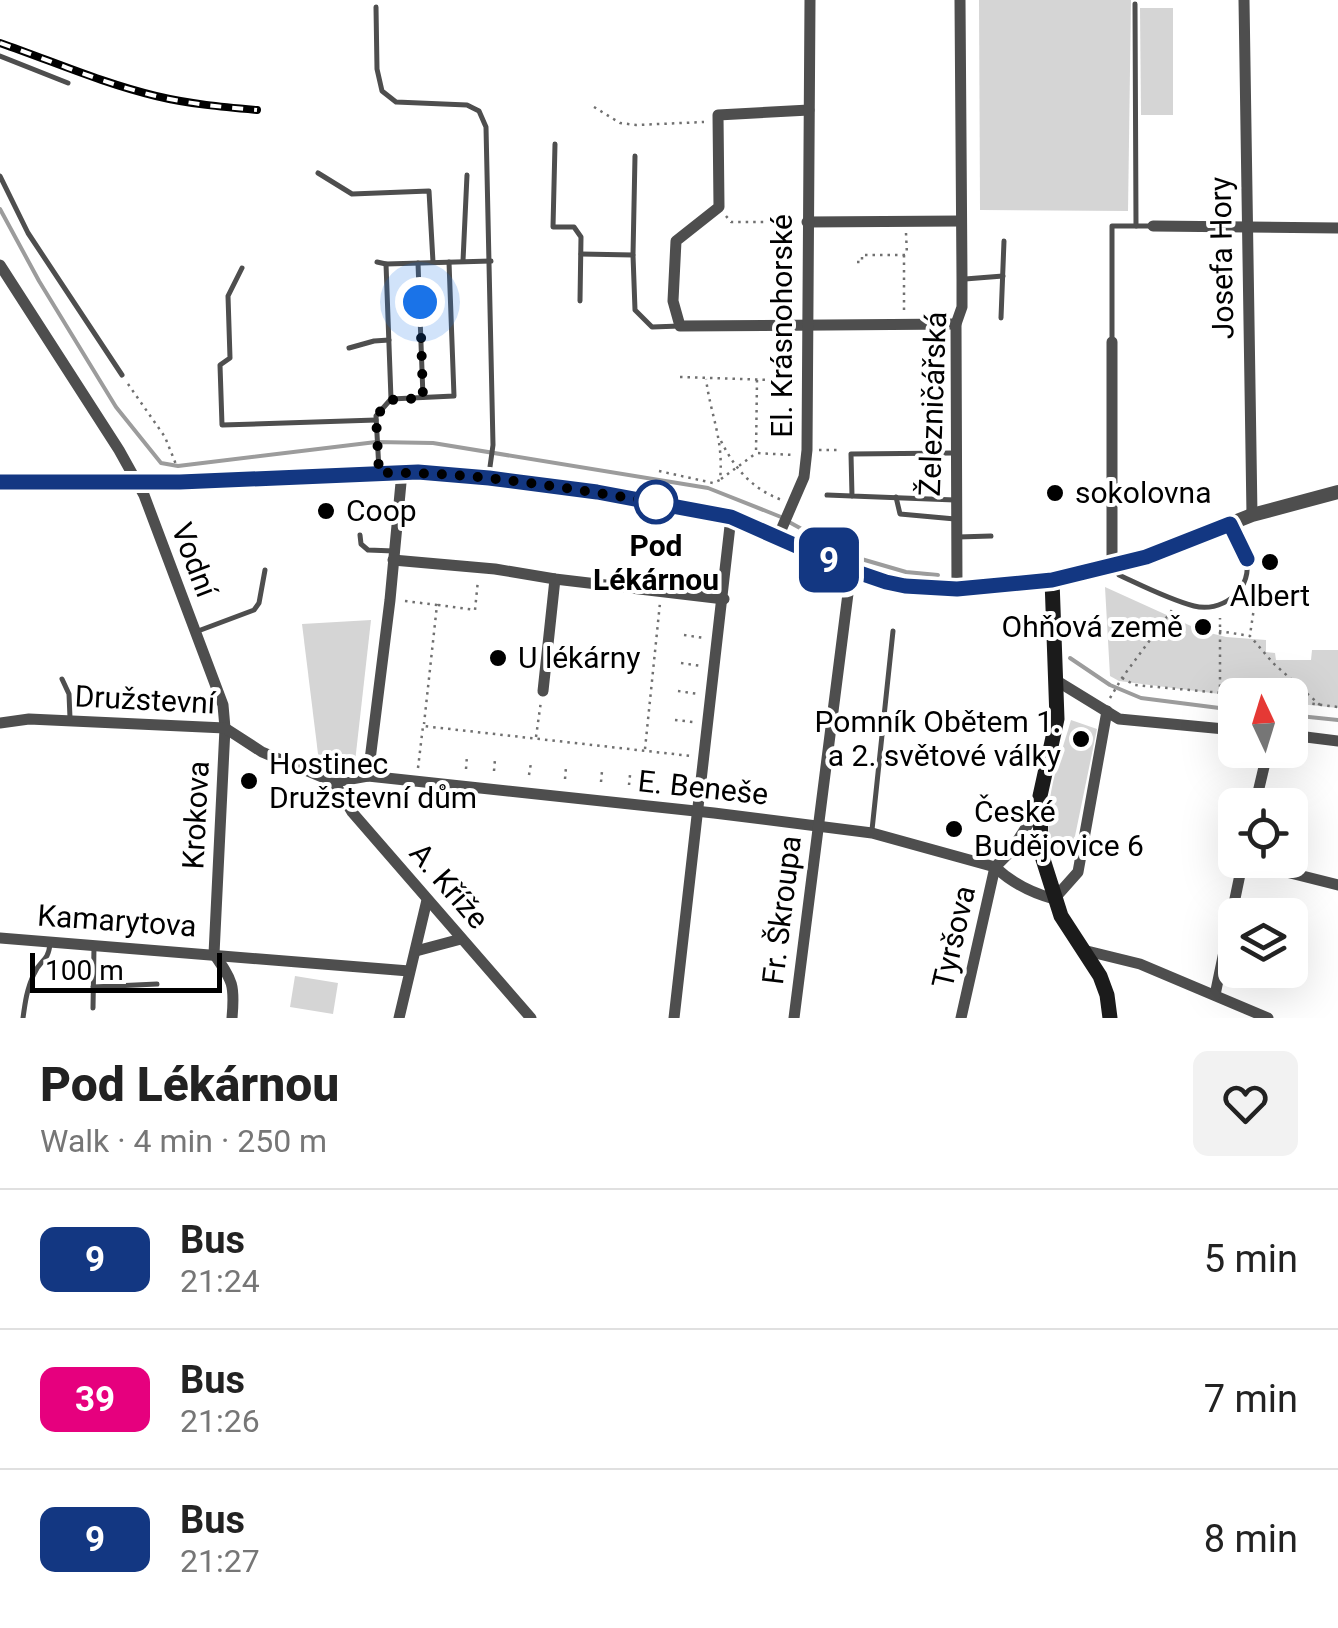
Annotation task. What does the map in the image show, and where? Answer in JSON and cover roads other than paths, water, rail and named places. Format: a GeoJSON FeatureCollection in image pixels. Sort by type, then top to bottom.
{"type":"FeatureCollection","features":[{"type":"Feature","properties":{"kind":"main road"},"geometry":{"type":"LineString","coordinates":[[0,482],[136,482],[402,472],[489,478],[597,492],[731,517],[781,532],[851,570],[905,586],[957,589],[1052,580],[1056,726],[1039,808],[1041,853],[1066,926],[1104,985],[1110,1018]]}},
{"type":"Feature","properties":{"kind":"street","name":"El. Krásnohorské"},"geometry":{"type":"LineString","coordinates":[[781,532],[804,478],[806,450],[810,0]]}},
{"type":"Feature","properties":{"kind":"street","name":"Železničářská"},"geometry":{"type":"LineString","coordinates":[[957,589],[956,324],[962,307],[960,0]]}},
{"type":"Feature","properties":{"kind":"street","name":"Josefa Hory"},"geometry":{"type":"LineString","coordinates":[[1244,0],[1252,515]]}},
{"type":"Feature","properties":{"kind":"street"},"geometry":{"type":"LineString","coordinates":[[809,110],[718,115],[719,207],[676,241],[673,300],[680,326],[956,324]]}},
{"type":"Feature","properties":{"kind":"street"},"geometry":{"type":"LineString","coordinates":[[807,222],[961,221]]}},
{"type":"Feature","properties":{"kind":"street"},"geometry":{"type":"LineString","coordinates":[[1153,226],[1338,228]]}},
{"type":"Feature","properties":{"kind":"street","name":"Vodní"},"geometry":{"type":"LineString","coordinates":[[0,265],[144,495],[223,705],[226,728]]}},
{"type":"Feature","properties":{"kind":"street"},"geometry":{"type":"LineString","coordinates":[[1112,342],[1112,565]]}},
{"type":"Feature","properties":{"kind":"street"},"geometry":{"type":"LineString","coordinates":[[368,776],[402,472]]}},
{"type":"Feature","properties":{"kind":"street"},"geometry":{"type":"LineString","coordinates":[[1052,580],[1146,557],[1252,515],[1338,492]]}},
{"type":"Feature","properties":{"kind":"street"},"geometry":{"type":"LineString","coordinates":[[674,1018],[731,517]]}},
{"type":"Feature","properties":{"kind":"street"},"geometry":{"type":"LineString","coordinates":[[393,556],[724,600]]}},
{"type":"Feature","properties":{"kind":"street","name":"Fr. Škroupa"},"geometry":{"type":"LineString","coordinates":[[794,1018],[851,570]]}},
{"type":"Feature","properties":{"kind":"street"},"geometry":{"type":"LineString","coordinates":[[543,691],[555,579]]}},
{"type":"Feature","properties":{"kind":"street"},"geometry":{"type":"LineString","coordinates":[[1057,680],[1119,719],[1218,728]]}},
{"type":"Feature","properties":{"kind":"street"},"geometry":{"type":"LineString","coordinates":[[1054,900],[1076,876],[1079,867],[1107,712]]}},
{"type":"Feature","properties":{"kind":"street","name":"Družstevní"},"geometry":{"type":"LineString","coordinates":[[0,723],[29,719],[226,728],[273,757],[334,782]]}},
{"type":"Feature","properties":{"kind":"street","name":"Krokova"},"geometry":{"type":"LineString","coordinates":[[226,728],[214,954],[234,987],[232,1018]]}},
{"type":"Feature","properties":{"kind":"street"},"geometry":{"type":"LineString","coordinates":[[1308,738],[1338,741]]}},
{"type":"Feature","properties":{"kind":"street","name":"E. Beneše"},"geometry":{"type":"LineString","coordinates":[[334,782],[368,776],[872,834],[995,868],[1007,878],[1054,900]]}},
{"type":"Feature","properties":{"kind":"street","name":"A. Kříže"},"geometry":{"type":"LineString","coordinates":[[334,782],[352,812],[532,1018]]}},
{"type":"Feature","properties":{"kind":"street"},"geometry":{"type":"LineString","coordinates":[[995,868],[1039,808]]}},
{"type":"Feature","properties":{"kind":"street","name":"Tyršova"},"geometry":{"type":"LineString","coordinates":[[961,1018],[995,868]]}},
{"type":"Feature","properties":{"kind":"street"},"geometry":{"type":"LineString","coordinates":[[1308,877],[1338,885]]}},
{"type":"Feature","properties":{"kind":"street"},"geometry":{"type":"LineString","coordinates":[[1214,995],[1239,878]]}},
{"type":"Feature","properties":{"kind":"street"},"geometry":{"type":"LineString","coordinates":[[399,1018],[427,900]]}},
{"type":"Feature","properties":{"kind":"street","name":"Kamarytova"},"geometry":{"type":"LineString","coordinates":[[0,938],[409,971]]}},
{"type":"Feature","properties":{"kind":"street"},"geometry":{"type":"LineString","coordinates":[[416,951],[461,940]]}},
{"type":"Feature","properties":{"kind":"street"},"geometry":{"type":"LineString","coordinates":[[1083,950],[1140,964],[1268,1018]]}},
{"type":"Feature","properties":{"kind":"lane"},"geometry":{"type":"LineString","coordinates":[[1135,4],[1136,226]]}},
{"type":"Feature","properties":{"kind":"lane"},"geometry":{"type":"LineString","coordinates":[[376,6],[377,69],[382,91],[396,102],[412,105],[467,105],[479,111],[486,126],[493,445],[489,478]]}},
{"type":"Feature","properties":{"kind":"lane"},"geometry":{"type":"LineString","coordinates":[[0,56],[68,83]]}},
{"type":"Feature","properties":{"kind":"lane"},"geometry":{"type":"LineString","coordinates":[[556,144],[552,227],[574,227],[581,238],[580,302]]}},
{"type":"Feature","properties":{"kind":"lane"},"geometry":{"type":"LineString","coordinates":[[635,156],[635,310],[652,327],[680,326]]}},
{"type":"Feature","properties":{"kind":"lane"},"geometry":{"type":"LineString","coordinates":[[318,173],[352,194],[429,191],[433,262]]}},
{"type":"Feature","properties":{"kind":"lane"},"geometry":{"type":"LineString","coordinates":[[463,261],[467,174]]}},
{"type":"Feature","properties":{"kind":"lane"},"geometry":{"type":"LineString","coordinates":[[0,176],[28,233],[122,375]]}},
{"type":"Feature","properties":{"kind":"lane"},"geometry":{"type":"LineString","coordinates":[[1112,342],[1112,226],[1153,226]]}},
{"type":"Feature","properties":{"kind":"lane"},"geometry":{"type":"LineString","coordinates":[[1001,318],[1004,241]]}},
{"type":"Feature","properties":{"kind":"lane"},"geometry":{"type":"LineString","coordinates":[[581,254],[633,255]]}},
{"type":"Feature","properties":{"kind":"lane"},"geometry":{"type":"LineString","coordinates":[[377,262],[491,260]]}},
{"type":"Feature","properties":{"kind":"lane"},"geometry":{"type":"LineString","coordinates":[[379,473],[376,416],[391,400],[454,396],[449,262]]}},
{"type":"Feature","properties":{"kind":"lane"},"geometry":{"type":"LineString","coordinates":[[418,263],[423,398]]}},
{"type":"Feature","properties":{"kind":"lane"},"geometry":{"type":"LineString","coordinates":[[386,264],[391,400]]}},
{"type":"Feature","properties":{"kind":"lane"},"geometry":{"type":"LineString","coordinates":[[242,268],[228,296],[230,358],[220,365],[222,425],[376,420]]}},
{"type":"Feature","properties":{"kind":"lane"},"geometry":{"type":"LineString","coordinates":[[962,279],[1003,276]]}},
{"type":"Feature","properties":{"kind":"lane"},"geometry":{"type":"LineString","coordinates":[[349,348],[389,340]]}},
{"type":"Feature","properties":{"kind":"lane"},"geometry":{"type":"LineString","coordinates":[[852,496],[851,454],[955,454]]}},
{"type":"Feature","properties":{"kind":"lane"},"geometry":{"type":"LineString","coordinates":[[827,495],[955,500]]}},
{"type":"Feature","properties":{"kind":"lane"},"geometry":{"type":"LineString","coordinates":[[896,497],[900,514],[955,519]]}},
{"type":"Feature","properties":{"kind":"lane"},"geometry":{"type":"LineString","coordinates":[[1112,565],[1119,576],[1197,607],[1220,606],[1239,593],[1247,577],[1247,559],[1230,524]]}},
{"type":"Feature","properties":{"kind":"lane"},"geometry":{"type":"LineString","coordinates":[[360,535],[361,544],[368,550],[393,556]]}},
{"type":"Feature","properties":{"kind":"lane"},"geometry":{"type":"LineString","coordinates":[[955,537],[991,536]]}},
{"type":"Feature","properties":{"kind":"lane"},"geometry":{"type":"LineString","coordinates":[[195,632],[254,610],[260,602],[264,570]]}},
{"type":"Feature","properties":{"kind":"lane"},"geometry":{"type":"LineString","coordinates":[[872,834],[893,630]]}},
{"type":"Feature","properties":{"kind":"lane"},"geometry":{"type":"LineString","coordinates":[[62,680],[70,694],[70,721]]}},
{"type":"Feature","properties":{"kind":"lane"},"geometry":{"type":"LineString","coordinates":[[23,1018],[34,972],[48,959],[51,941]]}},
{"type":"Feature","properties":{"kind":"lane"},"geometry":{"type":"LineString","coordinates":[[93,1008],[94,944]]}},
{"type":"Feature","properties":{"kind":"lane"},"geometry":{"type":"LineString","coordinates":[[93,987],[157,984]]}},
{"type":"Feature","properties":{"kind":"waterway"},"geometry":{"type":"LineString","coordinates":[[0,209],[116,407],[161,463],[178,466],[376,442],[433,443],[708,488],[781,517]]}},
{"type":"Feature","properties":{"kind":"waterway"},"geometry":{"type":"LineString","coordinates":[[789,522],[851,556],[906,572],[938,575]]}},
{"type":"Feature","properties":{"kind":"waterway"},"geometry":{"type":"LineString","coordinates":[[1070,658],[1110,685],[1141,698],[1218,708]]}},
{"type":"Feature","properties":{"kind":"waterway"},"geometry":{"type":"LineString","coordinates":[[1308,717],[1338,720]]}},
{"type":"Feature","properties":{"kind":"railway"},"geometry":{"type":"LineString","coordinates":[[0,43],[156,96],[257,110]]}},
{"type":"Feature","properties":{"kind":"place","name":"sokolovna"},"geometry":{"type":"Point","coordinates":[1055,493]}},
{"type":"Feature","properties":{"kind":"place","name":"Pod Lékárnou"},"geometry":{"type":"Point","coordinates":[656,502]}},
{"type":"Feature","properties":{"kind":"place","name":"Coop"},"geometry":{"type":"Point","coordinates":[326,511]}},
{"type":"Feature","properties":{"kind":"place","name":"Albert"},"geometry":{"type":"Point","coordinates":[1270,562]}},
{"type":"Feature","properties":{"kind":"place","name":"Ohňová země"},"geometry":{"type":"Point","coordinates":[1203,627]}},
{"type":"Feature","properties":{"kind":"place","name":"U lékárny"},"geometry":{"type":"Point","coordinates":[498,658]}},
{"type":"Feature","properties":{"kind":"place","name":"Pomník Obětem 1. a 2. světové války"},"geometry":{"type":"Point","coordinates":[1081,739]}},
{"type":"Feature","properties":{"kind":"place","name":"Hostinec Družstevní dům"},"geometry":{"type":"Point","coordinates":[249,781]}},
{"type":"Feature","properties":{"kind":"place","name":"České Budějovice 6"},"geometry":{"type":"Point","coordinates":[954,829]}}]}
